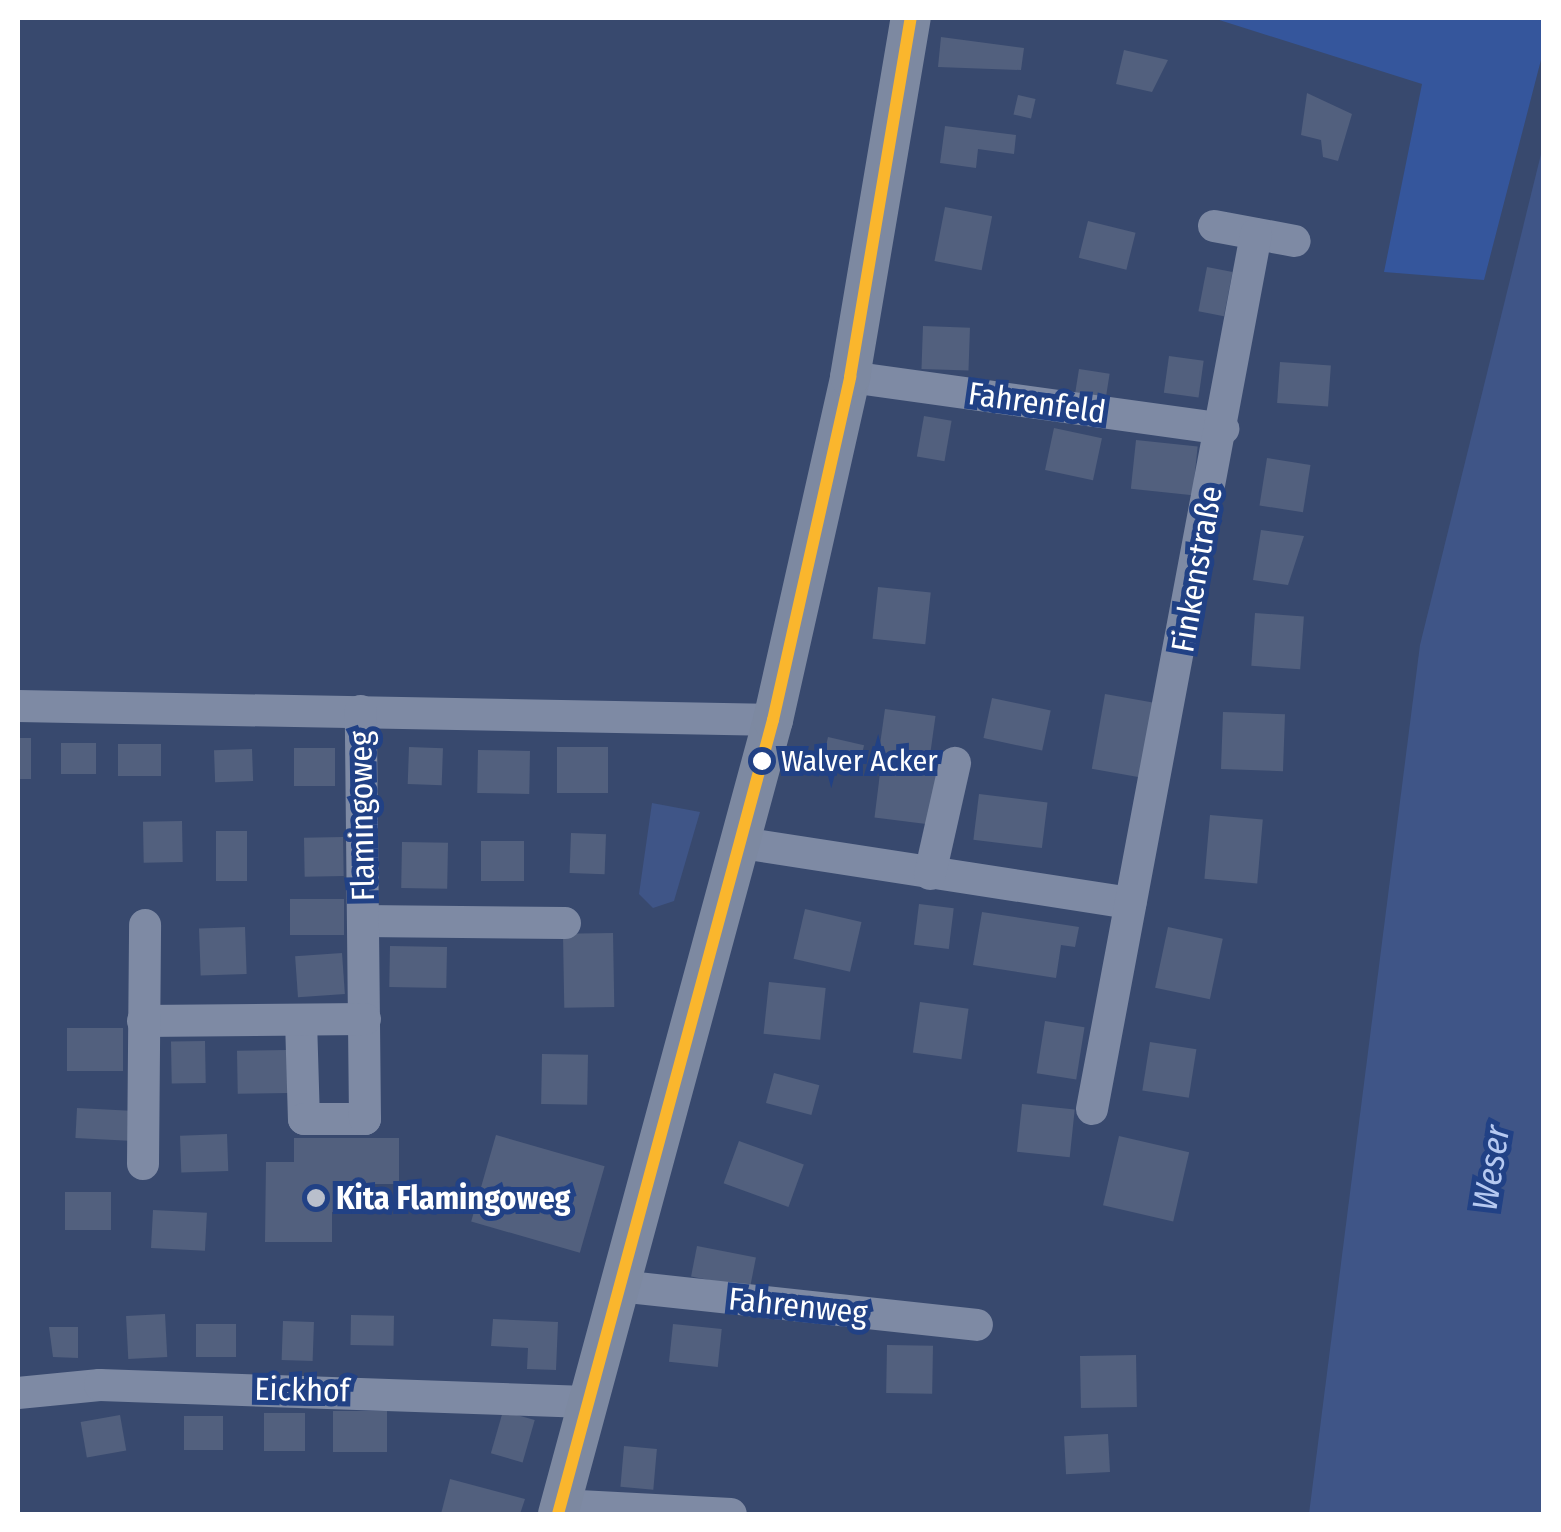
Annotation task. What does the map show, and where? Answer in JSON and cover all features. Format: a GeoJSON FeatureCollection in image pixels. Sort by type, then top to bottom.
{"type":"FeatureCollection","features":[{"type":"Feature","properties":{"kind":"main road"},"geometry":{"type":"LineString","coordinates":[[559,1510],[773,720],[850,377],[911,18]]}},
{"type":"Feature","properties":{"kind":"street"},"geometry":{"type":"LineString","coordinates":[[1214,226],[1295,241]]}},
{"type":"Feature","properties":{"kind":"street","name":"Finkenstraße"},"geometry":{"type":"LineString","coordinates":[[1092,1109],[1223,429],[1256,234]]}},
{"type":"Feature","properties":{"kind":"street","name":"Fahrenfeld"},"geometry":{"type":"LineString","coordinates":[[850,377],[1223,429]]}},
{"type":"Feature","properties":{"kind":"street"},"geometry":{"type":"LineString","coordinates":[[18,706],[773,720]]}},
{"type":"Feature","properties":{"kind":"street","name":"Flamingoweg"},"geometry":{"type":"LineString","coordinates":[[301,1020],[304,1119],[364,1120],[361,711]]}},
{"type":"Feature","properties":{"kind":"street"},"geometry":{"type":"LineString","coordinates":[[930,874],[955,763]]}},
{"type":"Feature","properties":{"kind":"street"},"geometry":{"type":"LineString","coordinates":[[742,843],[1130,902]]}},
{"type":"Feature","properties":{"kind":"street","name":"Flamingoweg"},"geometry":{"type":"LineString","coordinates":[[362,921],[565,923]]}},
{"type":"Feature","properties":{"kind":"street"},"geometry":{"type":"LineString","coordinates":[[143,1164],[145,925]]}},
{"type":"Feature","properties":{"kind":"street"},"geometry":{"type":"LineString","coordinates":[[143,1022],[365,1019]]}},
{"type":"Feature","properties":{"kind":"street","name":"Fahrenweg"},"geometry":{"type":"LineString","coordinates":[[620,1286],[977,1325]]}},
{"type":"Feature","properties":{"kind":"street","name":"Eickhof"},"geometry":{"type":"LineString","coordinates":[[18,1392],[100,1385],[587,1402]]}},
{"type":"Feature","properties":{"kind":"street"},"geometry":{"type":"LineString","coordinates":[[559,1510],[730,1514]]}},
{"type":"Feature","properties":{"kind":"shaded area"},"geometry":{"type":"Polygon","coordinates":[[[1213,18],[1543,18],[1543,52],[1484,280],[1384,272],[1422,84],[1213,18]]]}},
{"type":"Feature","properties":{"kind":"water","name":"Weser"},"geometry":{"type":"Polygon","coordinates":[[[1543,146],[1543,1514],[1309,1514],[1420,645],[1543,146]]]}},
{"type":"Feature","properties":{"kind":"water"},"geometry":{"type":"Polygon","coordinates":[[[652,803],[700,812],[674,901],[653,908],[639,894],[652,803]]]}},
{"type":"Feature","properties":{"kind":"building"},"geometry":{"type":"Polygon","coordinates":[[[941,37],[1024,48],[1021,70],[938,67],[941,37]]]}},
{"type":"Feature","properties":{"kind":"building"},"geometry":{"type":"Polygon","coordinates":[[[1124,50],[1168,60],[1152,92],[1116,84],[1124,50]]]}},
{"type":"Feature","properties":{"kind":"building"},"geometry":{"type":"Polygon","coordinates":[[[1307,93],[1352,114],[1338,161],[1323,157],[1321,140],[1301,135],[1307,93]]]}},
{"type":"Feature","properties":{"kind":"building"},"geometry":{"type":"Polygon","coordinates":[[[1018,95],[1036,99],[1031,119],[1014,114],[1018,95]]]}},
{"type":"Feature","properties":{"kind":"building"},"geometry":{"type":"Polygon","coordinates":[[[945,126],[1016,135],[1014,154],[978,149],[976,168],[940,163],[945,126]]]}},
{"type":"Feature","properties":{"kind":"building"},"geometry":{"type":"Polygon","coordinates":[[[945,207],[992,216],[982,270],[935,261],[945,207]]]}},
{"type":"Feature","properties":{"kind":"building"},"geometry":{"type":"Polygon","coordinates":[[[1088,221],[1136,233],[1126,270],[1079,258],[1088,221]]]}},
{"type":"Feature","properties":{"kind":"building"},"geometry":{"type":"Polygon","coordinates":[[[1207,267],[1233,272],[1224,316],[1198,311],[1207,267]]]}},
{"type":"Feature","properties":{"kind":"building"},"geometry":{"type":"Polygon","coordinates":[[[923,326],[970,328],[968,371],[921,369],[923,326]]]}},
{"type":"Feature","properties":{"kind":"building"},"geometry":{"type":"Polygon","coordinates":[[[1169,356],[1204,361],[1199,398],[1164,393],[1169,356]]]}},
{"type":"Feature","properties":{"kind":"building"},"geometry":{"type":"Polygon","coordinates":[[[1280,362],[1331,366],[1328,406],[1277,403],[1280,362]]]}},
{"type":"Feature","properties":{"kind":"building"},"geometry":{"type":"Polygon","coordinates":[[[1079,369],[1110,374],[1106,398],[1075,393],[1079,369]]]}},
{"type":"Feature","properties":{"kind":"building"},"geometry":{"type":"Polygon","coordinates":[[[924,416],[952,421],[944,461],[917,456],[924,416]]]}},
{"type":"Feature","properties":{"kind":"building"},"geometry":{"type":"Polygon","coordinates":[[[1054,428],[1102,438],[1093,480],[1045,470],[1054,428]]]}},
{"type":"Feature","properties":{"kind":"building"},"geometry":{"type":"Polygon","coordinates":[[[1136,440],[1198,446],[1193,495],[1131,489],[1136,440]]]}},
{"type":"Feature","properties":{"kind":"building"},"geometry":{"type":"Polygon","coordinates":[[[1267,458],[1310,465],[1303,512],[1259,505],[1267,458]]]}},
{"type":"Feature","properties":{"kind":"building"},"geometry":{"type":"Polygon","coordinates":[[[1261,530],[1304,536],[1288,585],[1253,580],[1261,530]]]}},
{"type":"Feature","properties":{"kind":"building"},"geometry":{"type":"Polygon","coordinates":[[[878,587],[931,593],[925,644],[873,639],[878,587]]]}},
{"type":"Feature","properties":{"kind":"building"},"geometry":{"type":"Polygon","coordinates":[[[1255,613],[1304,616],[1300,669],[1251,666],[1255,613]]]}},
{"type":"Feature","properties":{"kind":"building"},"geometry":{"type":"Polygon","coordinates":[[[1105,694],[1161,704],[1148,779],[1092,769],[1105,694]]]}},
{"type":"Feature","properties":{"kind":"building"},"geometry":{"type":"Polygon","coordinates":[[[992,698],[1051,710],[1042,751],[983,738],[992,698]]]}},
{"type":"Feature","properties":{"kind":"building"},"geometry":{"type":"Polygon","coordinates":[[[885,709],[936,716],[929,762],[879,755],[885,709]]]}},
{"type":"Feature","properties":{"kind":"building"},"geometry":{"type":"Polygon","coordinates":[[[1223,712],[1285,714],[1283,771],[1221,769],[1223,712]]]}},
{"type":"Feature","properties":{"kind":"building"},"geometry":{"type":"Polygon","coordinates":[[[828,737],[864,745],[858,772],[822,763],[828,737]]]}},
{"type":"Feature","properties":{"kind":"building"},"geometry":{"type":"Polygon","coordinates":[[[18,738],[31,738],[31,779],[18,779],[18,738]]]}},
{"type":"Feature","properties":{"kind":"building"},"geometry":{"type":"Polygon","coordinates":[[[61,743],[96,743],[96,774],[61,774],[61,743]]]}},
{"type":"Feature","properties":{"kind":"building"},"geometry":{"type":"Polygon","coordinates":[[[118,744],[161,744],[161,776],[118,776],[118,744]]]}},
{"type":"Feature","properties":{"kind":"building"},"geometry":{"type":"Polygon","coordinates":[[[409,747],[443,748],[442,785],[408,784],[409,747]]]}},
{"type":"Feature","properties":{"kind":"building"},"geometry":{"type":"Polygon","coordinates":[[[557,747],[608,747],[608,793],[557,793],[557,747]]]}},
{"type":"Feature","properties":{"kind":"building"},"geometry":{"type":"Polygon","coordinates":[[[294,748],[335,748],[335,786],[294,786],[294,748]]]}},
{"type":"Feature","properties":{"kind":"building"},"geometry":{"type":"Polygon","coordinates":[[[252,749],[253,781],[215,782],[214,750],[252,749]]]}},
{"type":"Feature","properties":{"kind":"building"},"geometry":{"type":"Polygon","coordinates":[[[478,750],[530,751],[529,794],[477,793],[478,750]]]}},
{"type":"Feature","properties":{"kind":"building"},"geometry":{"type":"Polygon","coordinates":[[[881,765],[945,773],[938,825],[875,818],[881,765]]]}},
{"type":"Feature","properties":{"kind":"building"},"geometry":{"type":"Polygon","coordinates":[[[979,794],[1047,802],[1042,848],[973,840],[979,794]]]}},
{"type":"Feature","properties":{"kind":"building"},"geometry":{"type":"Polygon","coordinates":[[[1210,815],[1263,820],[1257,883],[1204,879],[1210,815]]]}},
{"type":"Feature","properties":{"kind":"building"},"geometry":{"type":"Polygon","coordinates":[[[182,821],[183,862],[144,863],[143,822],[182,821]]]}},
{"type":"Feature","properties":{"kind":"building"},"geometry":{"type":"Polygon","coordinates":[[[216,831],[247,831],[247,881],[216,881],[216,831]]]}},
{"type":"Feature","properties":{"kind":"building"},"geometry":{"type":"Polygon","coordinates":[[[571,833],[606,834],[605,874],[570,873],[571,833]]]}},
{"type":"Feature","properties":{"kind":"building"},"geometry":{"type":"Polygon","coordinates":[[[343,837],[344,876],[305,877],[304,838],[343,837]]]}},
{"type":"Feature","properties":{"kind":"building"},"geometry":{"type":"Polygon","coordinates":[[[481,841],[524,841],[524,881],[481,881],[481,841]]]}},
{"type":"Feature","properties":{"kind":"building"},"geometry":{"type":"Polygon","coordinates":[[[402,842],[448,843],[447,889],[401,888],[402,842]]]}},
{"type":"Feature","properties":{"kind":"building"},"geometry":{"type":"Polygon","coordinates":[[[290,899],[344,899],[344,935],[290,935],[290,899]]]}},
{"type":"Feature","properties":{"kind":"building"},"geometry":{"type":"Polygon","coordinates":[[[919,904],[954,908],[949,949],[914,945],[919,904]]]}},
{"type":"Feature","properties":{"kind":"building"},"geometry":{"type":"Polygon","coordinates":[[[805,909],[862,922],[850,972],[794,959],[805,909]]]}},
{"type":"Feature","properties":{"kind":"building"},"geometry":{"type":"Polygon","coordinates":[[[982,912],[1079,927],[1075,947],[1061,945],[1056,978],[973,965],[982,912]]]}},
{"type":"Feature","properties":{"kind":"building"},"geometry":{"type":"Polygon","coordinates":[[[245,927],[247,974],[201,976],[199,929],[245,927]]]}},
{"type":"Feature","properties":{"kind":"building"},"geometry":{"type":"Polygon","coordinates":[[[1168,927],[1223,939],[1210,999],[1155,988],[1168,927]]]}},
{"type":"Feature","properties":{"kind":"building"},"geometry":{"type":"Polygon","coordinates":[[[613,933],[614,1007],[564,1008],[563,934],[613,933]]]}},
{"type":"Feature","properties":{"kind":"building"},"geometry":{"type":"Polygon","coordinates":[[[390,946],[447,947],[446,988],[389,987],[390,946]]]}},
{"type":"Feature","properties":{"kind":"building"},"geometry":{"type":"Polygon","coordinates":[[[342,953],[345,994],[298,997],[295,956],[342,953]]]}},
{"type":"Feature","properties":{"kind":"building"},"geometry":{"type":"Polygon","coordinates":[[[769,982],[826,988],[820,1040],[764,1034],[769,982]]]}},
{"type":"Feature","properties":{"kind":"building"},"geometry":{"type":"Polygon","coordinates":[[[920,1002],[969,1009],[961,1059],[913,1053],[920,1002]]]}},
{"type":"Feature","properties":{"kind":"building"},"geometry":{"type":"Polygon","coordinates":[[[1045,1021],[1085,1027],[1076,1080],[1037,1073],[1045,1021]]]}},
{"type":"Feature","properties":{"kind":"building"},"geometry":{"type":"Polygon","coordinates":[[[67,1028],[123,1028],[123,1071],[67,1071],[67,1028]]]}},
{"type":"Feature","properties":{"kind":"building"},"geometry":{"type":"Polygon","coordinates":[[[205,1041],[206,1083],[172,1084],[171,1042],[205,1041]]]}},
{"type":"Feature","properties":{"kind":"building"},"geometry":{"type":"Polygon","coordinates":[[[1150,1042],[1196,1049],[1189,1098],[1142,1090],[1150,1042]]]}},
{"type":"Feature","properties":{"kind":"building"},"geometry":{"type":"Polygon","coordinates":[[[287,1050],[288,1093],[238,1094],[237,1051],[287,1050]]]}},
{"type":"Feature","properties":{"kind":"building"},"geometry":{"type":"Polygon","coordinates":[[[542,1054],[588,1055],[587,1105],[541,1104],[542,1054]]]}},
{"type":"Feature","properties":{"kind":"building"},"geometry":{"type":"Polygon","coordinates":[[[774,1073],[819,1085],[811,1115],[766,1103],[774,1073]]]}},
{"type":"Feature","properties":{"kind":"building"},"geometry":{"type":"Polygon","coordinates":[[[1022,1104],[1075,1110],[1070,1157],[1017,1152],[1022,1104]]]}},
{"type":"Feature","properties":{"kind":"building"},"geometry":{"type":"Polygon","coordinates":[[[77,1108],[130,1111],[128,1141],[75,1138],[77,1108]]]}},
{"type":"Feature","properties":{"kind":"building"},"geometry":{"type":"Polygon","coordinates":[[[227,1134],[228,1171],[181,1173],[180,1136],[227,1134]]]}},
{"type":"Feature","properties":{"kind":"building"},"geometry":{"type":"Polygon","coordinates":[[[496,1135],[605,1166],[580,1253],[471,1222],[496,1135]]]}},
{"type":"Feature","properties":{"kind":"building"},"geometry":{"type":"Polygon","coordinates":[[[1119,1136],[1189,1152],[1173,1221],[1103,1205],[1119,1136]]]}},
{"type":"Feature","properties":{"kind":"building","name":"Kita Flamingoweg"},"geometry":{"type":"Polygon","coordinates":[[[294,1138],[399,1138],[399,1184],[367,1184],[367,1212],[332,1212],[332,1242],[265,1242],[266,1162],[294,1162],[294,1138]]]}},
{"type":"Feature","properties":{"kind":"building"},"geometry":{"type":"Polygon","coordinates":[[[739,1141],[804,1165],[788,1207],[724,1183],[739,1141]]]}},
{"type":"Feature","properties":{"kind":"building"},"geometry":{"type":"Polygon","coordinates":[[[65,1192],[111,1192],[111,1230],[65,1230],[65,1192]]]}},
{"type":"Feature","properties":{"kind":"building"},"geometry":{"type":"Polygon","coordinates":[[[153,1210],[207,1213],[205,1251],[151,1248],[153,1210]]]}},
{"type":"Feature","properties":{"kind":"building"},"geometry":{"type":"Polygon","coordinates":[[[697,1246],[756,1257],[750,1288],[691,1276],[697,1246]]]}},
{"type":"Feature","properties":{"kind":"building"},"geometry":{"type":"Polygon","coordinates":[[[165,1314],[167,1357],[128,1359],[126,1316],[165,1314]]]}},
{"type":"Feature","properties":{"kind":"building"},"geometry":{"type":"Polygon","coordinates":[[[351,1315],[394,1316],[393,1346],[350,1345],[351,1315]]]}},
{"type":"Feature","properties":{"kind":"building"},"geometry":{"type":"Polygon","coordinates":[[[493,1319],[558,1322],[556,1370],[527,1369],[528,1348],[491,1346],[493,1319]]]}},
{"type":"Feature","properties":{"kind":"building"},"geometry":{"type":"Polygon","coordinates":[[[283,1321],[314,1322],[313,1361],[282,1360],[283,1321]]]}},
{"type":"Feature","properties":{"kind":"building"},"geometry":{"type":"Polygon","coordinates":[[[196,1324],[236,1324],[236,1357],[196,1357],[196,1324]]]}},
{"type":"Feature","properties":{"kind":"building"},"geometry":{"type":"Polygon","coordinates":[[[673,1324],[722,1329],[718,1367],[669,1362],[673,1324]]]}},
{"type":"Feature","properties":{"kind":"building"},"geometry":{"type":"Polygon","coordinates":[[[49,1327],[78,1327],[78,1358],[53,1357],[49,1327]]]}},
{"type":"Feature","properties":{"kind":"building"},"geometry":{"type":"Polygon","coordinates":[[[887,1345],[933,1346],[932,1394],[886,1393],[887,1345]]]}},
{"type":"Feature","properties":{"kind":"building"},"geometry":{"type":"Polygon","coordinates":[[[1136,1355],[1137,1407],[1081,1408],[1080,1356],[1136,1355]]]}},
{"type":"Feature","properties":{"kind":"building"},"geometry":{"type":"Polygon","coordinates":[[[333,1411],[387,1411],[387,1452],[333,1452],[333,1411]]]}},
{"type":"Feature","properties":{"kind":"building"},"geometry":{"type":"Polygon","coordinates":[[[503,1411],[535,1420],[523,1462],[491,1453],[503,1411]]]}},
{"type":"Feature","properties":{"kind":"building"},"geometry":{"type":"Polygon","coordinates":[[[264,1413],[305,1413],[305,1451],[264,1451],[264,1413]]]}},
{"type":"Feature","properties":{"kind":"building"},"geometry":{"type":"Polygon","coordinates":[[[120,1415],[126,1450],[87,1457],[81,1422],[120,1415]]]}},
{"type":"Feature","properties":{"kind":"building"},"geometry":{"type":"Polygon","coordinates":[[[184,1416],[223,1416],[223,1450],[184,1450],[184,1416]]]}},
{"type":"Feature","properties":{"kind":"building"},"geometry":{"type":"Polygon","coordinates":[[[1108,1434],[1110,1472],[1066,1474],[1064,1436],[1108,1434]]]}},
{"type":"Feature","properties":{"kind":"building"},"geometry":{"type":"Polygon","coordinates":[[[624,1446],[657,1449],[653,1490],[620,1487],[624,1446]]]}},
{"type":"Feature","properties":{"kind":"building"},"geometry":{"type":"Polygon","coordinates":[[[450,1479],[525,1499],[520,1514],[441,1514],[450,1479]]]}},
{"type":"Feature","properties":{"kind":"transit line"},"geometry":{"type":"LineString","coordinates":[[558,1514],[773,720],[850,377],[911,18]]}},
{"type":"Feature","properties":{"kind":"place","name":"Walver Acker"},"geometry":{"type":"Point","coordinates":[762,761]}},
{"type":"Feature","properties":{"kind":"place","name":"Kita Flamingoweg"},"geometry":{"type":"Point","coordinates":[316,1198]}}]}
